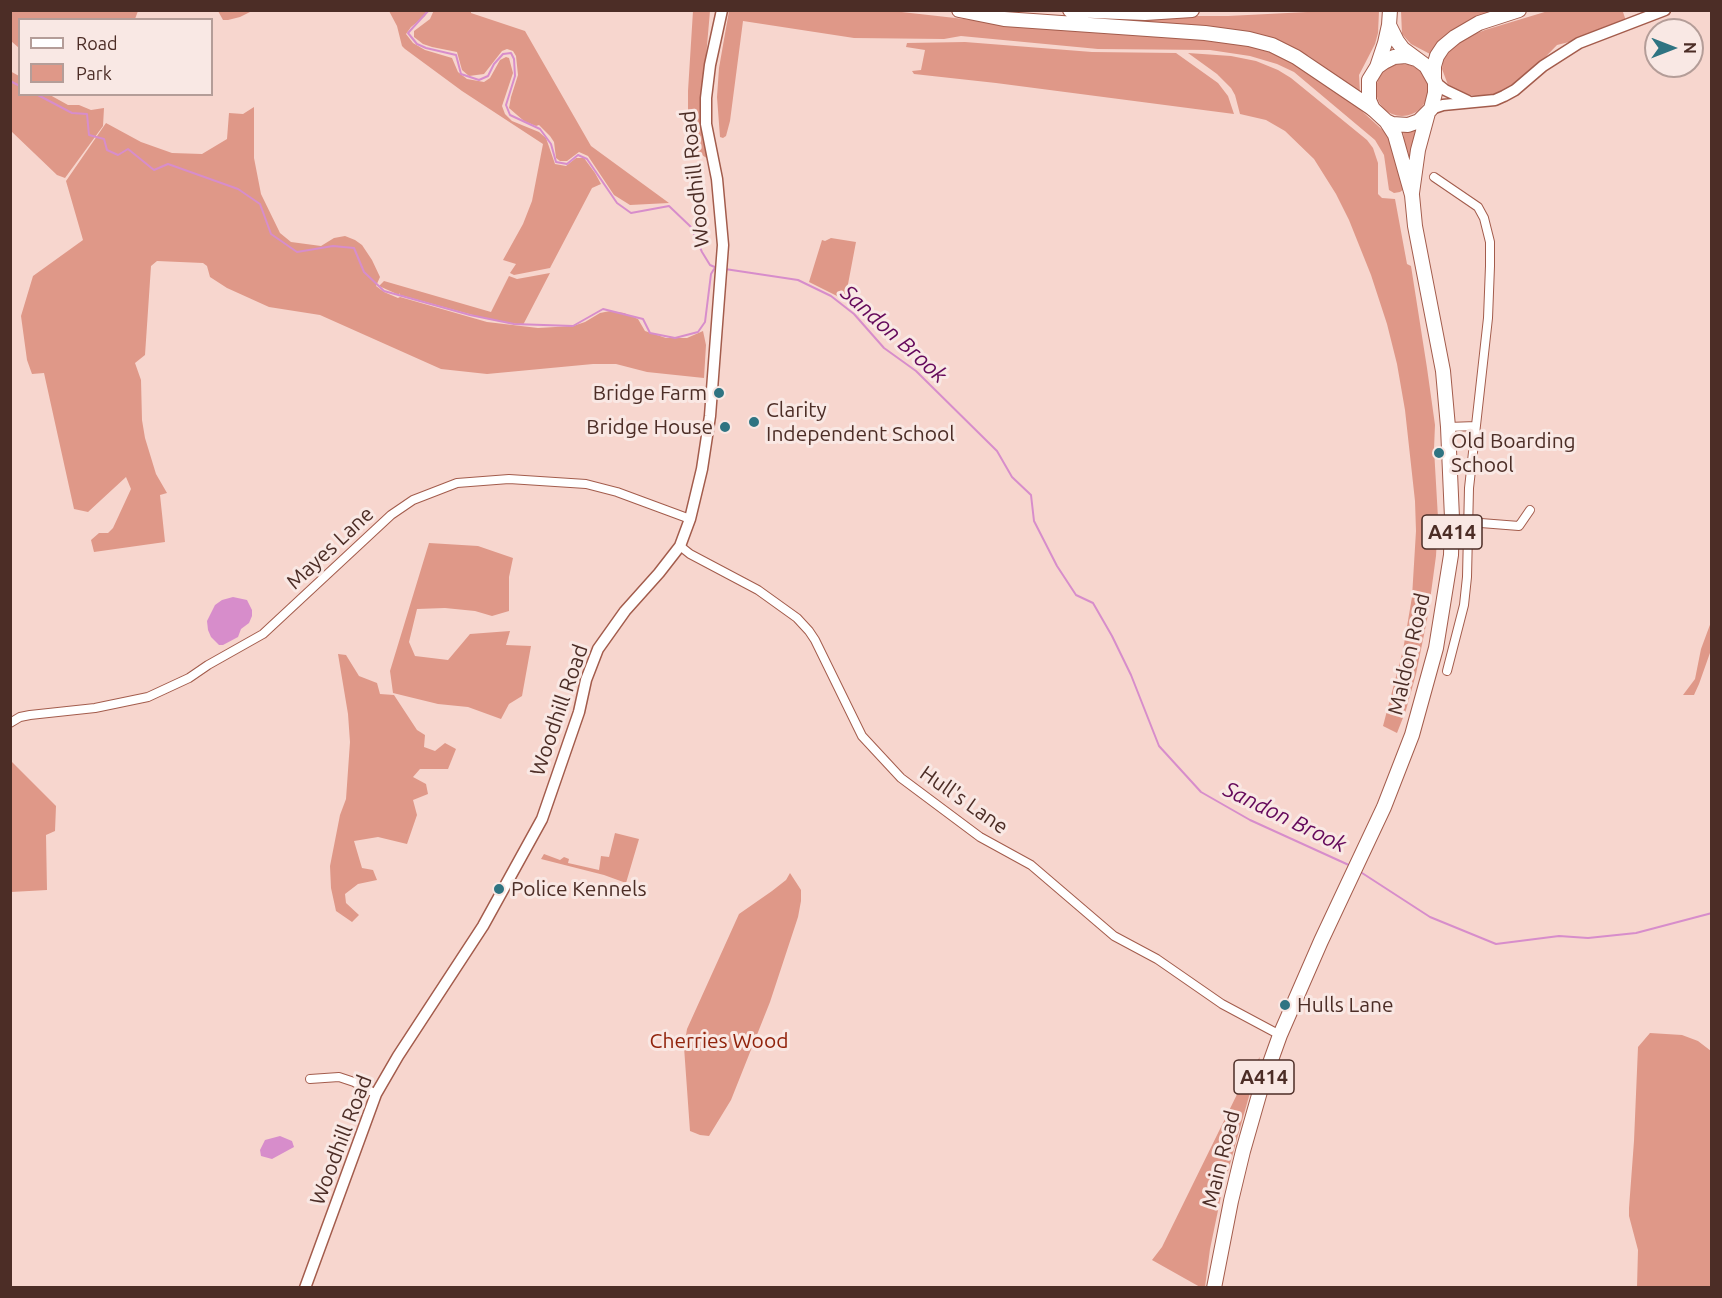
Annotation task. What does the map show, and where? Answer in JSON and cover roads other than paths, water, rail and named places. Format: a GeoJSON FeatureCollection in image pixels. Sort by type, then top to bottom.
{"type":"FeatureCollection","features":[{"type":"Feature","properties":{"kind":"main road"},"geometry":{"type":"LineString","coordinates":[[959,10],[1004,19],[1205,33],[1249,39],[1272,45],[1296,57],[1373,109],[1386,121],[1392,124],[1408,125],[1419,121],[1430,111],[1435,93],[1434,66],[1443,47],[1479,23],[1519,10]]}},
{"type":"Feature","properties":{"kind":"main road"},"geometry":{"type":"LineString","coordinates":[[1070,10],[1145,13],[1192,10]]}},
{"type":"Feature","properties":{"kind":"main road"},"geometry":{"type":"LineString","coordinates":[[1373,109],[1368,90],[1369,80],[1377,67],[1389,25],[1390,10]]}},
{"type":"Feature","properties":{"kind":"main road"},"geometry":{"type":"LineString","coordinates":[[1389,25],[1397,41],[1426,66],[1434,79]]}},
{"type":"Feature","properties":{"kind":"main road"},"geometry":{"type":"LineString","coordinates":[[1377,67],[1394,57],[1406,56],[1416,59]]}},
{"type":"Feature","properties":{"kind":"main road","name":"Maldon Road"},"geometry":{"type":"LineString","coordinates":[[1412,195],[1418,150],[1430,111]]}},
{"type":"Feature","properties":{"kind":"main road","name":"Maldon Road"},"geometry":{"type":"LineString","coordinates":[[1351,879],[1384,807],[1412,735],[1436,648],[1451,555],[1452,518],[1443,371],[1415,226],[1412,195],[1395,135],[1386,121]]}},
{"type":"Feature","properties":{"kind":"main road","name":"Main Road"},"geometry":{"type":"LineString","coordinates":[[1214,1287],[1236,1181],[1261,1088],[1280,1035],[1351,879]]}},
{"type":"Feature","properties":{"kind":"street","name":"Woodhill Road"},"geometry":{"type":"LineString","coordinates":[[305,1287],[376,1094],[398,1056],[483,926],[542,819],[598,649],[625,610],[680,546],[690,519],[702,469],[710,416],[723,245],[717,179],[706,124],[710,65],[722,10]]}},
{"type":"Feature","properties":{"kind":"street"},"geometry":{"type":"LineString","coordinates":[[1430,111],[1443,105],[1495,100],[1528,80],[1543,66],[1579,43],[1665,10]]}},
{"type":"Feature","properties":{"kind":"street"},"geometry":{"type":"LineString","coordinates":[[1434,79],[1445,90],[1468,102]]}},
{"type":"Feature","properties":{"kind":"street","name":"Maldon Road"},"geometry":{"type":"LineString","coordinates":[[1434,177],[1478,207],[1484,218],[1490,242],[1488,318],[1469,488],[1467,577],[1464,605],[1447,671]]}},
{"type":"Feature","properties":{"kind":"street"},"geometry":{"type":"LineString","coordinates":[[1448,427],[1476,426]]}},
{"type":"Feature","properties":{"kind":"street","name":"Mayes Lane"},"geometry":{"type":"LineString","coordinates":[[10,723],[20,717],[95,708],[148,697],[189,678],[263,634],[391,515],[413,500],[457,483],[508,479],[586,484],[617,492],[690,519]]}},
{"type":"Feature","properties":{"kind":"street"},"geometry":{"type":"LineString","coordinates":[[1468,522],[1519,526],[1530,510]]}},
{"type":"Feature","properties":{"kind":"street","name":"Hull's Lane"},"geometry":{"type":"LineString","coordinates":[[680,546],[690,554],[758,590],[803,624],[815,640],[862,736],[901,778],[980,837],[1031,865],[1114,936],[1157,959],[1222,1004],[1280,1035]]}},
{"type":"Feature","properties":{"kind":"street"},"geometry":{"type":"LineString","coordinates":[[310,1079],[339,1077],[376,1094]]}},
{"type":"Feature","properties":{"kind":"waterway","name":"Sandon Brook"},"geometry":{"type":"LineString","coordinates":[[429,10],[408,33],[417,44],[456,55],[461,74],[479,80],[488,76],[494,64],[503,54],[511,53],[514,59],[515,76],[506,105],[510,115],[540,129],[551,144],[556,162],[567,164],[578,155],[587,159],[617,203],[631,213],[669,206],[691,227],[710,265],[717,268]]}},
{"type":"Feature","properties":{"kind":"waterway"},"geometry":{"type":"LineString","coordinates":[[10,81],[18,85]]}},
{"type":"Feature","properties":{"kind":"waterway"},"geometry":{"type":"LineString","coordinates":[[40,96],[72,113],[87,114],[89,135],[104,139],[107,150],[118,155],[128,149],[154,170],[168,164],[238,189],[260,204],[271,234],[297,252],[333,246],[354,248],[364,272],[384,291],[470,315],[514,324],[573,326],[603,309],[643,319],[650,333],[675,338],[698,332],[705,322],[711,274],[714,269]]}},
{"type":"Feature","properties":{"kind":"waterway","name":"Sandon Brook"},"geometry":{"type":"LineString","coordinates":[[725,269],[798,280],[831,296],[854,314],[884,348],[916,371],[997,451],[1012,477],[1031,495],[1034,521],[1057,566],[1076,595],[1093,603],[1112,636],[1131,675],[1159,746],[1201,792],[1250,820],[1351,866]]}},
{"type":"Feature","properties":{"kind":"waterway","name":"Sandon Brook"},"geometry":{"type":"LineString","coordinates":[[1359,871],[1430,917],[1496,944],[1559,936],[1588,938],[1636,933],[1712,913]]}},
{"type":"Feature","properties":{"kind":"place","name":"Bridge Farm"},"geometry":{"type":"Point","coordinates":[719,393]}},
{"type":"Feature","properties":{"kind":"place","name":"Clarity Independent School"},"geometry":{"type":"Point","coordinates":[754,422]}},
{"type":"Feature","properties":{"kind":"place","name":"Bridge House"},"geometry":{"type":"Point","coordinates":[725,427]}},
{"type":"Feature","properties":{"kind":"place","name":"Old Boarding School"},"geometry":{"type":"Point","coordinates":[1439,453]}},
{"type":"Feature","properties":{"kind":"place","name":"Police Kennels"},"geometry":{"type":"Point","coordinates":[499,889]}},
{"type":"Feature","properties":{"kind":"place","name":"Hulls Lane"},"geometry":{"type":"Point","coordinates":[1285,1005]}},
{"type":"Feature","properties":{"kind":"park label","name":"Cherries Wood"},"geometry":{"type":"Point","coordinates":[719,1041]}}]}
